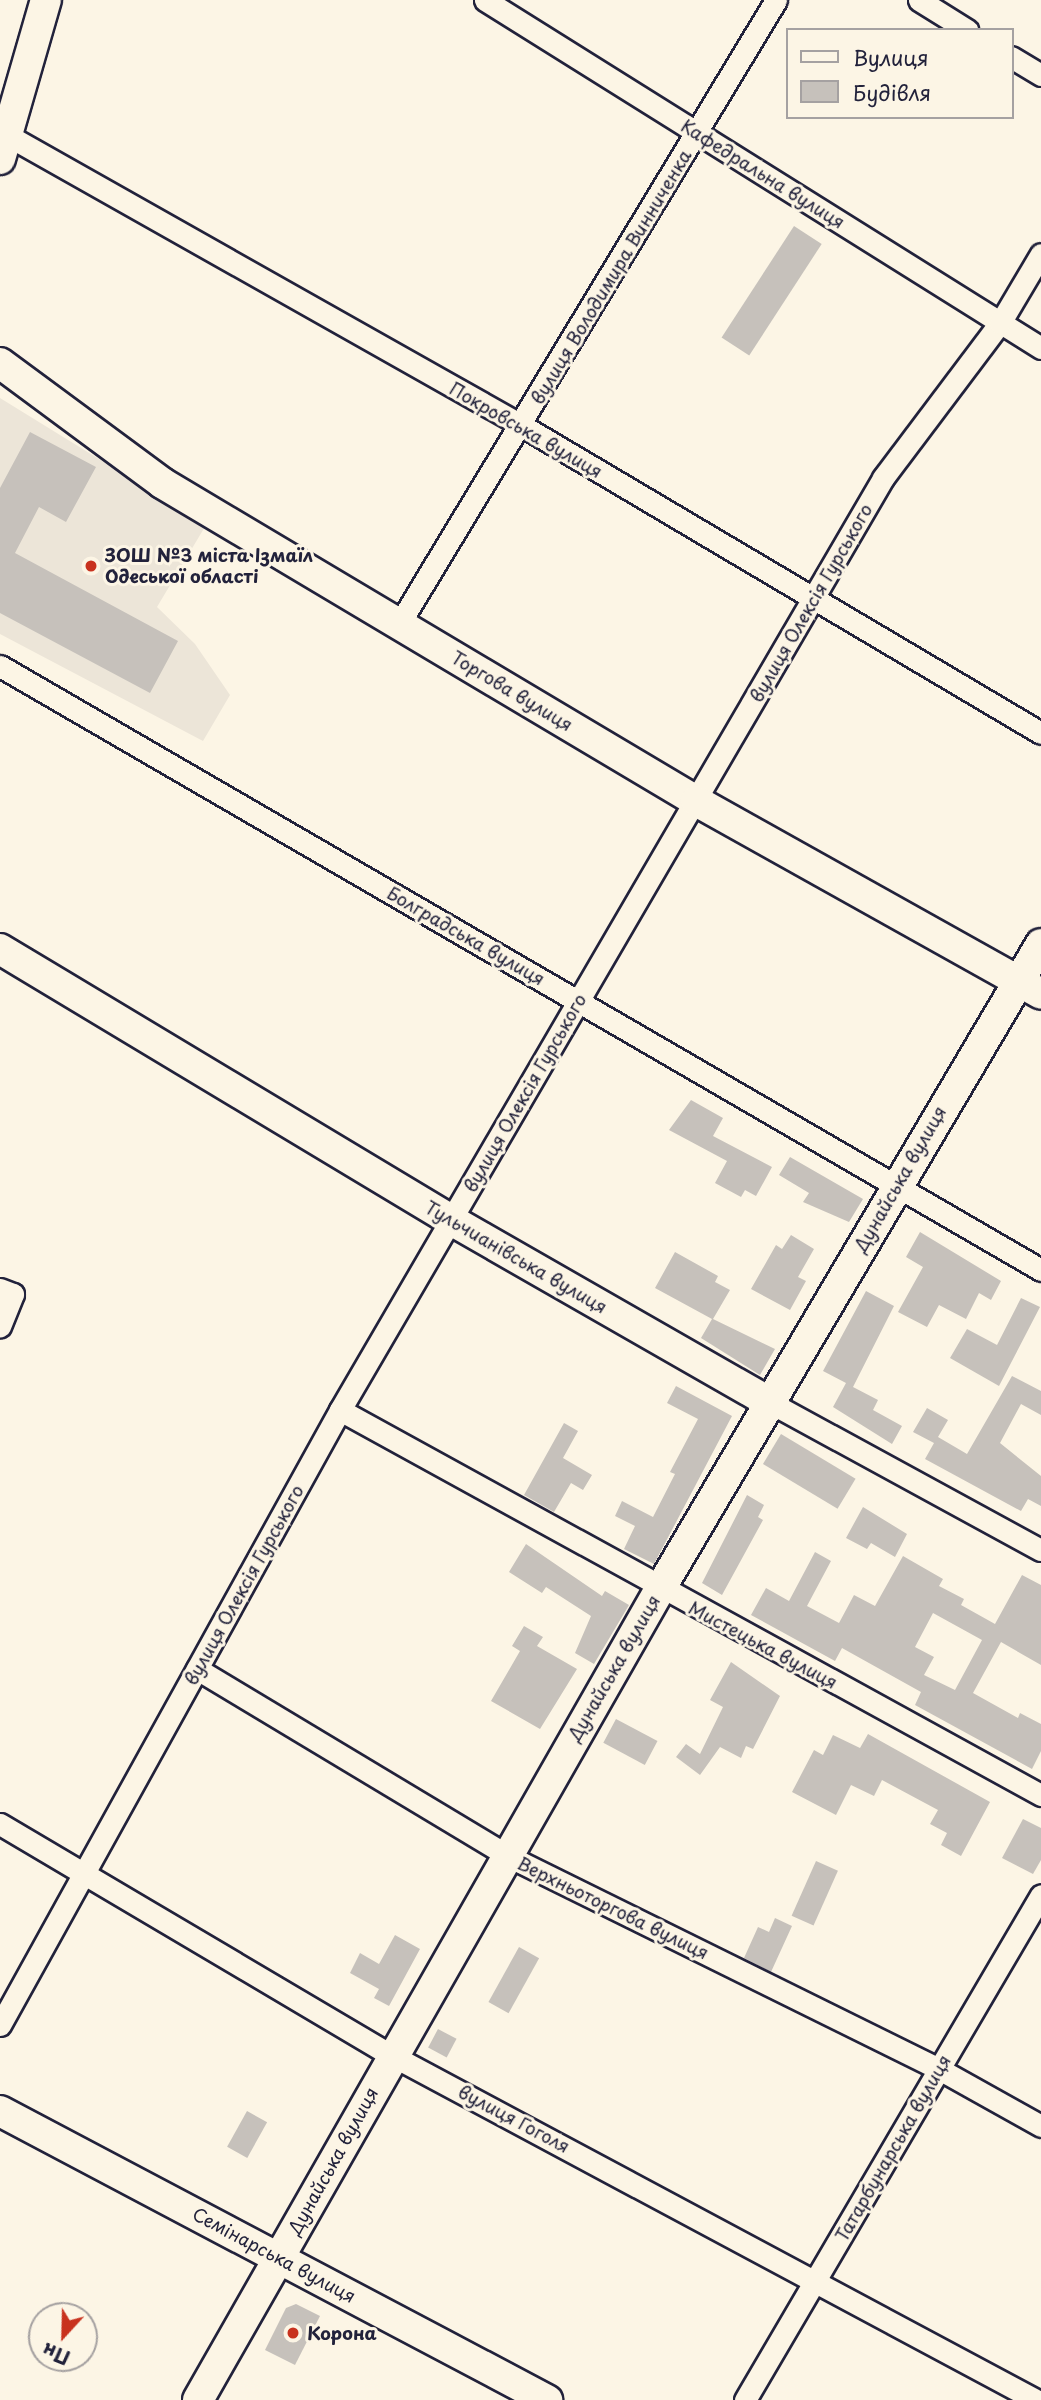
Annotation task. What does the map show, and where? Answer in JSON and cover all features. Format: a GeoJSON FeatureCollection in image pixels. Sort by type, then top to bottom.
{"type":"FeatureCollection","features":[{"type":"Feature","properties":{"kind":"main road"},"geometry":{"type":"LineString","coordinates":[[4,147],[9,95],[46,0]]}},
{"type":"Feature","properties":{"kind":"main road","name":"Торгова вулиця"},"geometry":{"type":"LineString","coordinates":[[0,363],[162,483],[696,801],[1029,988]]}},
{"type":"Feature","properties":{"kind":"main road","name":"Дунайська вулиця"},"geometry":{"type":"LineString","coordinates":[[198,2400],[506,1855],[896,1185],[1029,988],[1041,944]]}},
{"type":"Feature","properties":{"kind":"main road","name":"Тульчианівська вулиця"},"geometry":{"type":"LineString","coordinates":[[0,949],[451,1220],[771,1403]]}},
{"type":"Feature","properties":{"kind":"main road","name":"Семінарська вулиця"},"geometry":{"type":"LineString","coordinates":[[0,2111],[547,2400]]}},
{"type":"Feature","properties":{"kind":"street","name":"Кафедральна вулиця"},"geometry":{"type":"LineString","coordinates":[[485,0],[1041,348]]}},
{"type":"Feature","properties":{"kind":"street","name":"вулиця Володимира Винниченка"},"geometry":{"type":"LineString","coordinates":[[399,624],[776,0]]}},
{"type":"Feature","properties":{"kind":"street"},"geometry":{"type":"LineString","coordinates":[[919,0],[964,28]]}},
{"type":"Feature","properties":{"kind":"street"},"geometry":{"type":"LineString","coordinates":[[1013,58],[1041,75]]}},
{"type":"Feature","properties":{"kind":"street","name":"Покровська вулиця"},"geometry":{"type":"LineString","coordinates":[[4,147],[521,425],[1041,733]]}},
{"type":"Feature","properties":{"kind":"street","name":"вулиця Олексія Гурського"},"geometry":{"type":"LineString","coordinates":[[0,2025],[88,1874],[340,1410],[815,601],[883,478],[1000,323],[1041,254]]}},
{"type":"Feature","properties":{"kind":"street","name":"Болградська вулиця"},"geometry":{"type":"LineString","coordinates":[[0,666],[1041,1270]]}},
{"type":"Feature","properties":{"kind":"street"},"geometry":{"type":"LineString","coordinates":[[0,1289],[13,1294],[0,1326]]}},
{"type":"Feature","properties":{"kind":"street","name":"Тульчианівська вулиця"},"geometry":{"type":"LineString","coordinates":[[771,1403],[1041,1550]]}},
{"type":"Feature","properties":{"kind":"street","name":"Мистецька вулиця"},"geometry":{"type":"LineString","coordinates":[[340,1410],[660,1589],[1041,1795]]}},
{"type":"Feature","properties":{"kind":"street","name":"Верхньоторгова вулиця"},"geometry":{"type":"LineString","coordinates":[[197,1669],[506,1855],[939,2069],[1041,2126]]}},
{"type":"Feature","properties":{"kind":"street","name":"вулиця Гоголя"},"geometry":{"type":"LineString","coordinates":[[0,1824],[393,2056],[816,2278],[1036,2400]]}},
{"type":"Feature","properties":{"kind":"street","name":"Татарбунарська вулиця"},"geometry":{"type":"LineString","coordinates":[[745,2400],[1041,1895]]}},
{"type":"Feature","properties":{"kind":"shaded area","name":"ЗОШ №3 міста Ізмаїл Одеської області"},"geometry":{"type":"Polygon","coordinates":[[[0,398],[206,525],[157,607],[195,644],[230,695],[203,741],[0,634],[0,398]]]}},
{"type":"Feature","properties":{"kind":"building"},"geometry":{"type":"Polygon","coordinates":[[[794,226],[822,244],[749,356],[722,338],[794,226]]]}},
{"type":"Feature","properties":{"kind":"building"},"geometry":{"type":"Polygon","coordinates":[[[30,432],[96,467],[66,522],[39,507],[15,553],[178,641],[150,693],[0,613],[0,488],[30,432]]]}},
{"type":"Feature","properties":{"kind":"building"},"geometry":{"type":"Polygon","coordinates":[[[691,1100],[723,1118],[713,1136],[772,1167],[756,1196],[745,1190],[741,1197],[715,1183],[727,1161],[669,1130],[691,1100]]]}},
{"type":"Feature","properties":{"kind":"building"},"geometry":{"type":"Polygon","coordinates":[[[790,1157],[863,1199],[849,1222],[803,1202],[809,1193],[779,1175],[790,1157]]]}},
{"type":"Feature","properties":{"kind":"building"},"geometry":{"type":"Polygon","coordinates":[[[920,1232],[1001,1281],[991,1300],[979,1293],[966,1319],[939,1305],[927,1327],[898,1312],[923,1267],[906,1257],[920,1232]]]}},
{"type":"Feature","properties":{"kind":"building"},"geometry":{"type":"Polygon","coordinates":[[[791,1235],[814,1249],[798,1277],[806,1281],[790,1310],[751,1289],[776,1245],[782,1249],[791,1235]]]}},
{"type":"Feature","properties":{"kind":"building"},"geometry":{"type":"Polygon","coordinates":[[[675,1252],[718,1276],[715,1282],[730,1290],[713,1319],[775,1349],[760,1375],[701,1338],[712,1319],[655,1288],[675,1252]]]}},
{"type":"Feature","properties":{"kind":"building"},"geometry":{"type":"Polygon","coordinates":[[[866,1291],[894,1306],[853,1387],[878,1400],[873,1410],[902,1426],[892,1444],[833,1407],[846,1383],[823,1371],[866,1291]]]}},
{"type":"Feature","properties":{"kind":"building"},"geometry":{"type":"Polygon","coordinates":[[[1021,1298],[1040,1307],[999,1386],[950,1358],[967,1329],[997,1345],[1021,1298]]]}},
{"type":"Feature","properties":{"kind":"building"},"geometry":{"type":"Polygon","coordinates":[[[1012,1376],[1041,1391],[1041,1415],[1021,1404],[1000,1443],[1041,1476],[1041,1506],[1028,1499],[1021,1511],[925,1459],[934,1443],[913,1432],[927,1408],[948,1420],[938,1437],[967,1454],[1012,1376]]]}},
{"type":"Feature","properties":{"kind":"building"},"geometry":{"type":"Polygon","coordinates":[[[676,1386],[732,1416],[654,1564],[624,1549],[635,1526],[615,1516],[622,1501],[653,1517],[675,1474],[670,1472],[698,1419],[667,1403],[676,1386]]]}},
{"type":"Feature","properties":{"kind":"building"},"geometry":{"type":"Polygon","coordinates":[[[564,1423],[578,1431],[563,1458],[592,1475],[583,1490],[571,1483],[554,1512],[524,1495],[564,1423]]]}},
{"type":"Feature","properties":{"kind":"building"},"geometry":{"type":"Polygon","coordinates":[[[781,1434],[856,1479],[838,1509],[763,1464],[781,1434]]]}},
{"type":"Feature","properties":{"kind":"building"},"geometry":{"type":"Polygon","coordinates":[[[747,1495],[764,1505],[758,1517],[763,1520],[722,1595],[702,1583],[747,1495]]]}},
{"type":"Feature","properties":{"kind":"building"},"geometry":{"type":"Polygon","coordinates":[[[863,1507],[907,1534],[895,1557],[871,1543],[867,1549],[846,1538],[863,1507]]]}},
{"type":"Feature","properties":{"kind":"building"},"geometry":{"type":"Polygon","coordinates":[[[526,1544],[602,1596],[605,1591],[629,1605],[594,1664],[575,1653],[591,1616],[546,1587],[542,1593],[509,1572],[526,1544]]]}},
{"type":"Feature","properties":{"kind":"building"},"geometry":{"type":"Polygon","coordinates":[[[815,1552],[831,1561],[807,1606],[839,1623],[854,1595],[875,1606],[903,1556],[943,1579],[939,1586],[964,1599],[961,1605],[995,1624],[1022,1575],[1041,1585],[1041,1665],[1001,1642],[973,1693],[1018,1718],[1020,1713],[1041,1724],[1041,1751],[1032,1769],[915,1705],[921,1692],[842,1648],[835,1661],[751,1615],[766,1588],[789,1601],[815,1552]],[[933,1613],[915,1647],[934,1657],[924,1675],[955,1690],[982,1640],[933,1613]]]}},
{"type":"Feature","properties":{"kind":"building"},"geometry":{"type":"Polygon","coordinates":[[[524,1626],[543,1637],[537,1646],[577,1669],[540,1729],[491,1701],[520,1651],[512,1646],[524,1626]]]}},
{"type":"Feature","properties":{"kind":"building"},"geometry":{"type":"Polygon","coordinates":[[[731,1662],[780,1696],[753,1749],[746,1746],[741,1758],[720,1747],[700,1775],[676,1757],[686,1744],[700,1754],[723,1707],[710,1700],[731,1662]]]}},
{"type":"Feature","properties":{"kind":"building"},"geometry":{"type":"Polygon","coordinates":[[[616,1719],[657,1741],[645,1765],[603,1743],[616,1719]]]}},
{"type":"Feature","properties":{"kind":"building"},"geometry":{"type":"Polygon","coordinates":[[[868,1734],[990,1802],[961,1856],[941,1845],[947,1833],[930,1824],[938,1810],[882,1780],[874,1796],[851,1785],[836,1815],[792,1792],[814,1750],[823,1755],[833,1735],[860,1748],[868,1734]]]}},
{"type":"Feature","properties":{"kind":"building"},"geometry":{"type":"Polygon","coordinates":[[[1023,1819],[1041,1828],[1041,1860],[1033,1874],[1002,1858],[1023,1819]]]}},
{"type":"Feature","properties":{"kind":"building"},"geometry":{"type":"Polygon","coordinates":[[[816,1861],[838,1871],[814,1926],[792,1916],[816,1861]]]}},
{"type":"Feature","properties":{"kind":"building"},"geometry":{"type":"Polygon","coordinates":[[[775,1918],[792,1926],[771,1972],[744,1958],[758,1927],[769,1932],[775,1918]]]}},
{"type":"Feature","properties":{"kind":"building"},"geometry":{"type":"Polygon","coordinates":[[[395,1935],[420,1949],[389,2006],[374,1998],[379,1989],[350,1973],[360,1953],[379,1964],[395,1935]]]}},
{"type":"Feature","properties":{"kind":"building"},"geometry":{"type":"Polygon","coordinates":[[[519,1947],[539,1958],[509,2013],[488,2002],[519,1947]]]}},
{"type":"Feature","properties":{"kind":"building"},"geometry":{"type":"Polygon","coordinates":[[[438,2029],[457,2039],[447,2057],[428,2048],[438,2029]]]}},
{"type":"Feature","properties":{"kind":"building"},"geometry":{"type":"Polygon","coordinates":[[[247,2111],[267,2122],[247,2158],[227,2147],[247,2111]]]}},
{"type":"Feature","properties":{"kind":"building","name":"Корона"},"geometry":{"type":"Polygon","coordinates":[[[296,2304],[320,2316],[295,2365],[265,2350],[286,2308],[296,2304]]]}},
{"type":"Feature","properties":{"kind":"place","name":"ЗОШ №3 міста Ізмаїл Одеської області"},"geometry":{"type":"Point","coordinates":[91,566]}},
{"type":"Feature","properties":{"kind":"place","name":"Корона"},"geometry":{"type":"Point","coordinates":[293,2333]}}]}
